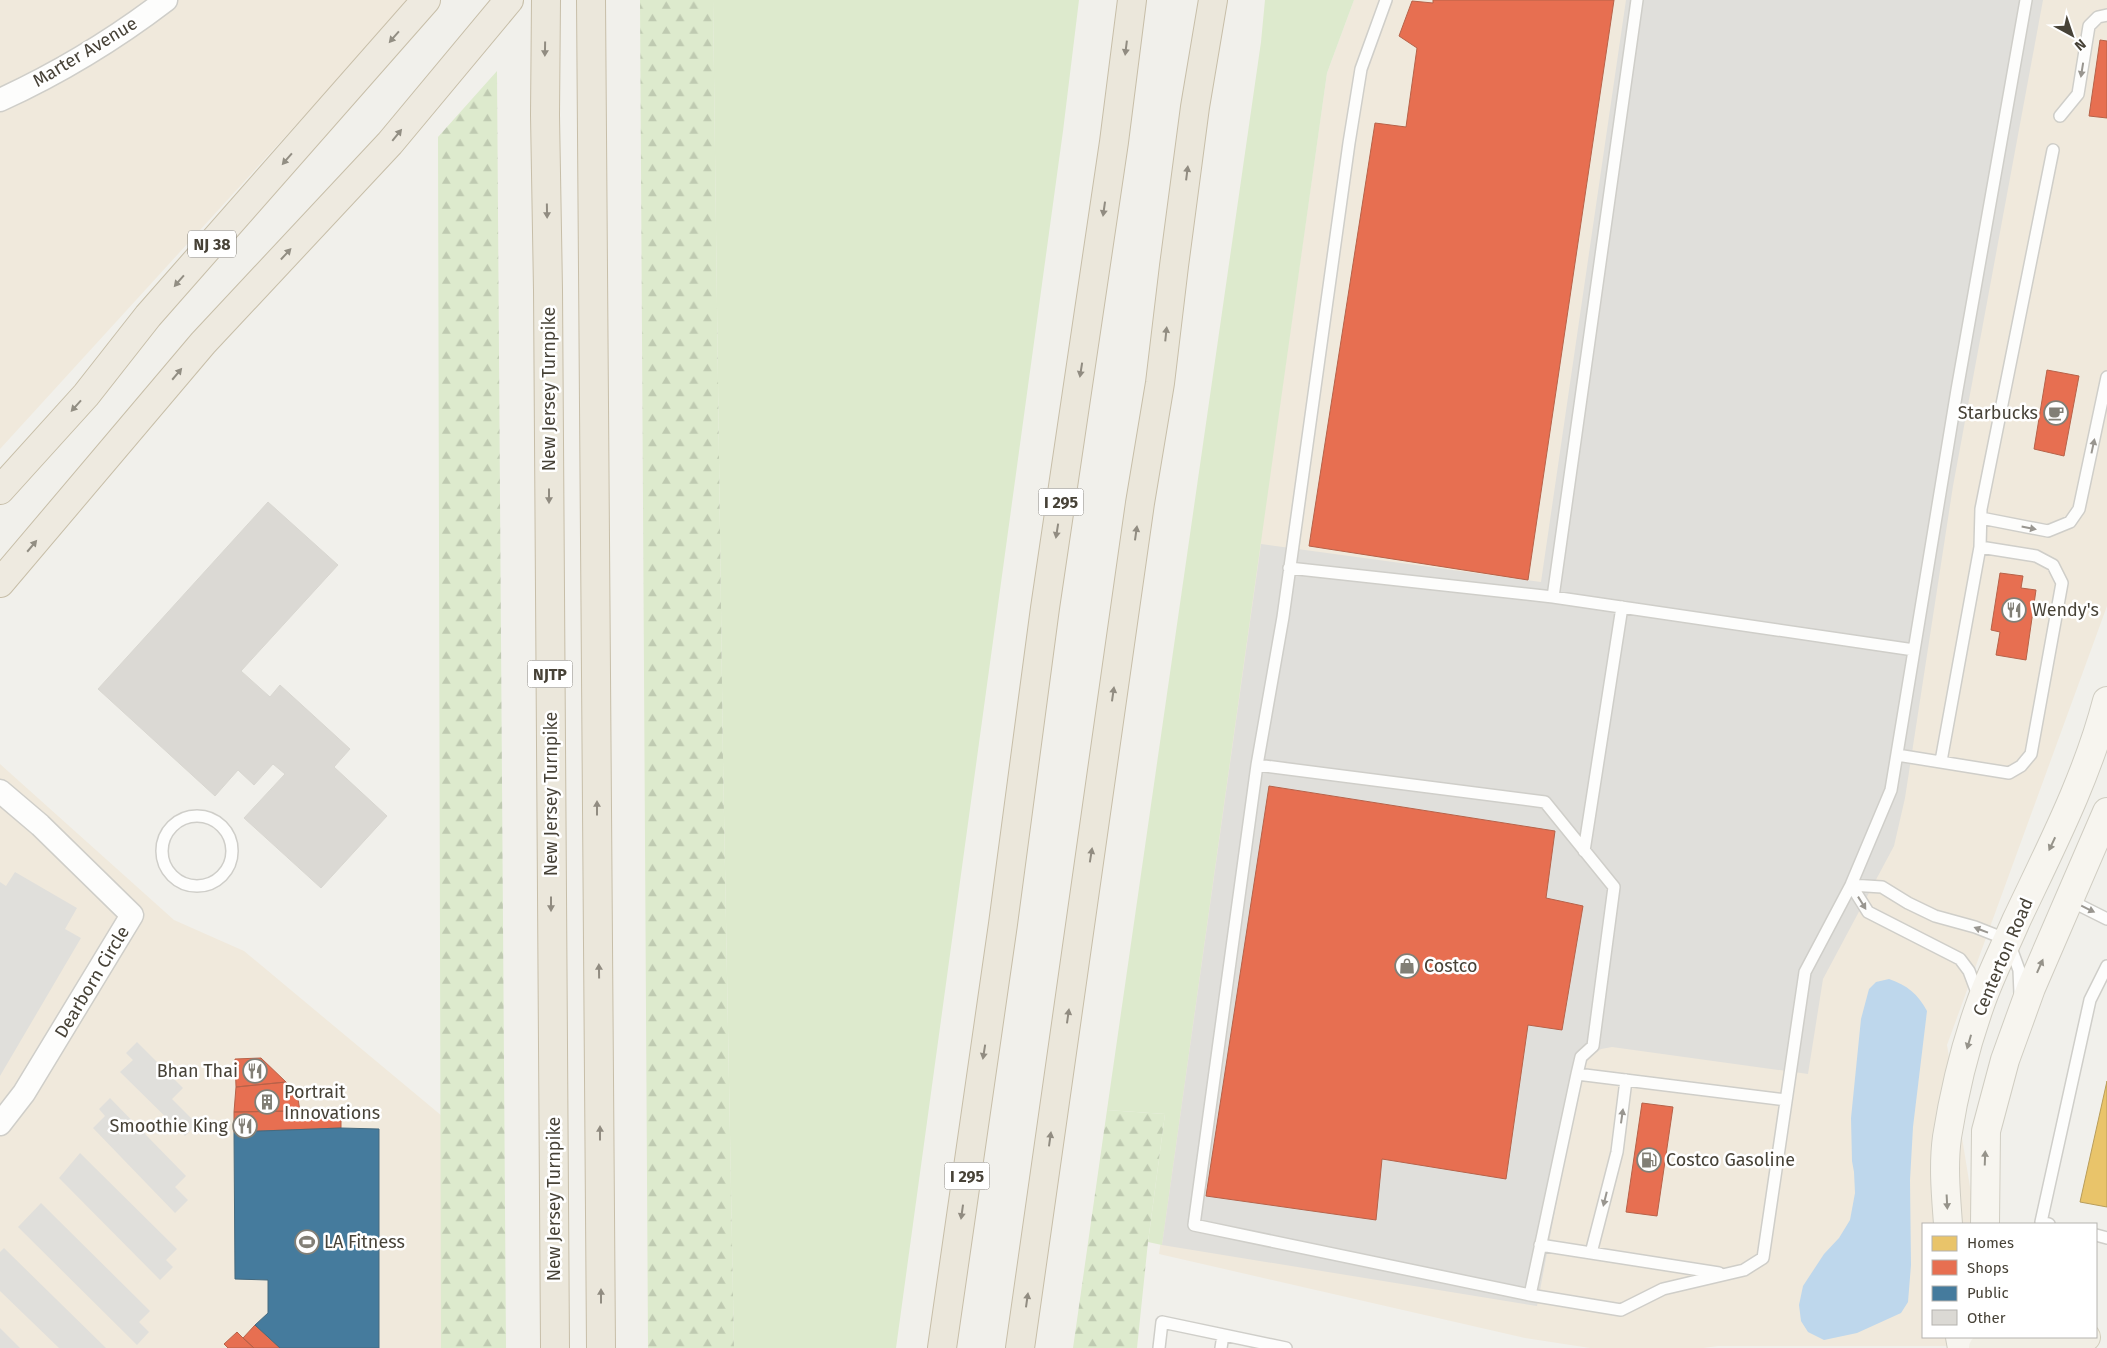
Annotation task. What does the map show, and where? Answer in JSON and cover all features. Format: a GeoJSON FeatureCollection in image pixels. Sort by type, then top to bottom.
{"type":"FeatureCollection","features":[{"type":"Feature","properties":{"kind":"highway","name":"NJ 38"},"geometry":{"type":"LineString","coordinates":[[0,490],[86,395],[148,316],[426,0]]}},
{"type":"Feature","properties":{"kind":"highway","name":"New Jersey Turnpike"},"geometry":{"type":"LineString","coordinates":[[546,0],[545,115],[548,290],[555,1348]]}},
{"type":"Feature","properties":{"kind":"highway","name":"NJTP"},"geometry":{"type":"LineString","coordinates":[[591,0],[601,1348]]}},
{"type":"Feature","properties":{"kind":"highway","name":"I 295"},"geometry":{"type":"LineString","coordinates":[[942,1348],[1003,924],[1045,608],[1114,142],[1132,0]]}},
{"type":"Feature","properties":{"kind":"highway"},"geometry":{"type":"LineString","coordinates":[[1020,1348],[1140,503],[1160,383],[1195,107],[1213,0]]}},
{"type":"Feature","properties":{"kind":"highway"},"geometry":{"type":"LineString","coordinates":[[0,583],[203,343],[390,143],[500,10]]}},
{"type":"Feature","properties":{"kind":"main road","name":"Centerton Road"},"geometry":{"type":"LineString","coordinates":[[1948,1223],[1947,1138],[1963,1064],[1980,1004],[2071,803],[2098,736],[2107,701]]}},
{"type":"Feature","properties":{"kind":"main road"},"geometry":{"type":"LineString","coordinates":[[2069,900],[2060,870],[2099,778],[2098,736]]}},
{"type":"Feature","properties":{"kind":"main road"},"geometry":{"type":"LineString","coordinates":[[1985,1223],[1986,1131],[2021,1011],[2107,812]]}},
{"type":"Feature","properties":{"kind":"main road"},"geometry":{"type":"LineString","coordinates":[[1993,1345],[2045,1338]]}},
{"type":"Feature","properties":{"kind":"main road"},"geometry":{"type":"LineString","coordinates":[[2071,1348],[2085,1338]]}},
{"type":"Feature","properties":{"kind":"street","name":"Marter Avenue"},"geometry":{"type":"LineString","coordinates":[[0,100],[49,75],[110,40],[166,0]]}},
{"type":"Feature","properties":{"kind":"street","name":"Dearborn Circle"},"geometry":{"type":"LineString","coordinates":[[0,791],[40,825],[132,915],[24,1093],[0,1124]]}},
{"type":"Feature","properties":{"kind":"lane"},"geometry":{"type":"LineString","coordinates":[[1386,0],[1361,69],[1358,87],[1326,299],[1283,617],[1257,765],[1194,1225],[1530,1295],[1622,1310],[1663,1289],[1744,1270],[1762,1258],[1804,972],[1850,884],[1891,790],[1957,390],[2026,0]]}},
{"type":"Feature","properties":{"kind":"lane"},"geometry":{"type":"LineString","coordinates":[[1553,597],[1637,0]]}},
{"type":"Feature","properties":{"kind":"lane"},"geometry":{"type":"LineString","coordinates":[[2060,116],[2078,94],[2089,26],[2098,17],[2107,15]]}},
{"type":"Feature","properties":{"kind":"lane"},"geometry":{"type":"LineString","coordinates":[[1941,762],[1980,547],[1981,518],[2053,150]]}},
{"type":"Feature","properties":{"kind":"lane"},"geometry":{"type":"LineString","coordinates":[[1981,518],[2048,532],[2070,522],[2079,509],[2107,377]]}},
{"type":"Feature","properties":{"kind":"lane"},"geometry":{"type":"LineString","coordinates":[[1897,755],[2009,772],[2022,766],[2031,754],[2062,583],[2053,566],[2036,556],[1980,547]]}},
{"type":"Feature","properties":{"kind":"lane"},"geometry":{"type":"LineString","coordinates":[[1289,568],[1553,597],[1914,650]]}},
{"type":"Feature","properties":{"kind":"lane"},"geometry":{"type":"LineString","coordinates":[[1584,851],[1622,608]]}},
{"type":"Feature","properties":{"kind":"lane"},"geometry":{"type":"LineString","coordinates":[[1257,765],[1545,802],[1614,887],[1593,1046],[1581,1056],[1530,1295]]}},
{"type":"Feature","properties":{"kind":"lane"},"geometry":{"type":"LineString","coordinates":[[197,815],[219,822],[227,831],[232,841],[233,853],[230,864],[224,874],[215,882],[203,886],[192,886],[180,882],[171,875],[164,865],[161,853],[162,842],[167,831],[176,822],[186,817],[197,815]]}},
{"type":"Feature","properties":{"kind":"lane"},"geometry":{"type":"LineString","coordinates":[[1850,884],[1882,887],[1908,903],[1935,916],[1975,927],[2008,940],[2019,970],[2021,1011]]}},
{"type":"Feature","properties":{"kind":"lane"},"geometry":{"type":"LineString","coordinates":[[1850,884],[1868,912],[1960,959],[1969,971],[1976,986],[1980,1004]]}},
{"type":"Feature","properties":{"kind":"lane"},"geometry":{"type":"LineString","coordinates":[[2069,900],[2107,919]]}},
{"type":"Feature","properties":{"kind":"lane"},"geometry":{"type":"LineString","coordinates":[[2045,1223],[2041,1222],[2090,1000],[2107,966]]}},
{"type":"Feature","properties":{"kind":"lane"},"geometry":{"type":"LineString","coordinates":[[1577,1074],[1786,1100]]}},
{"type":"Feature","properties":{"kind":"lane"},"geometry":{"type":"LineString","coordinates":[[1591,1253],[1617,1152],[1626,1080]]}},
{"type":"Feature","properties":{"kind":"lane"},"geometry":{"type":"LineString","coordinates":[[1540,1245],[1725,1274]]}},
{"type":"Feature","properties":{"kind":"lane"},"geometry":{"type":"LineString","coordinates":[[1159,1348],[1162,1322],[1286,1348]]}},
{"type":"Feature","properties":{"kind":"lane"},"geometry":{"type":"LineString","coordinates":[[1221,1348],[1223,1335]]}},
{"type":"Feature","properties":{"kind":"shaded area"},"geometry":{"type":"Polygon","coordinates":[[[0,0],[410,0],[0,449],[0,0]]]}},
{"type":"Feature","properties":{"kind":"shaded area"},"geometry":{"type":"Polygon","coordinates":[[[1354,0],[2107,0],[2107,606],[1947,1045],[1976,1223],[1922,1223],[1922,1338],[1995,1338],[1997,1346],[1590,1348],[1525,1338],[1159,1254],[1327,73],[1354,0]]]}},
{"type":"Feature","properties":{"kind":"shaded area"},"geometry":{"type":"Polygon","coordinates":[[[1626,0],[2043,0],[1953,486],[1905,798],[1894,846],[1823,979],[1808,1074],[1612,1047],[1601,1049],[1588,1058],[1582,1068],[1537,1306],[1162,1245],[1261,544],[1541,582],[1626,0]]]}},
{"type":"Feature","properties":{"kind":"shaded area"},"geometry":{"type":"Polygon","coordinates":[[[0,764],[174,920],[244,951],[448,1121],[443,1348],[0,1348],[0,764]]]}},
{"type":"Feature","properties":{"kind":"shaded area"},"geometry":{"type":"Polygon","coordinates":[[[15,872],[77,908],[65,929],[81,938],[0,1076],[0,882],[6,886],[15,872]]]}},
{"type":"Feature","properties":{"kind":"shaded area"},"geometry":{"type":"Polygon","coordinates":[[[137,1042],[183,1088],[172,1099],[197,1124],[185,1136],[120,1072],[133,1060],[126,1053],[137,1042]]]}},
{"type":"Feature","properties":{"kind":"shaded area"},"geometry":{"type":"Polygon","coordinates":[[[110,1098],[186,1176],[175,1187],[188,1200],[175,1213],[93,1128],[105,1116],[99,1109],[110,1098]]]}},
{"type":"Feature","properties":{"kind":"shaded area"},"geometry":{"type":"Polygon","coordinates":[[[80,1153],[177,1249],[166,1260],[173,1267],[160,1280],[59,1178],[80,1153]]]}},
{"type":"Feature","properties":{"kind":"shaded area"},"geometry":{"type":"Polygon","coordinates":[[[41,1203],[150,1311],[139,1322],[149,1332],[137,1345],[18,1227],[41,1203]]]}},
{"type":"Feature","properties":{"kind":"shaded area"},"geometry":{"type":"Polygon","coordinates":[[[4,1248],[106,1348],[59,1348],[0,1291],[0,1252],[4,1248]]]}},
{"type":"Feature","properties":{"kind":"shaded area"},"geometry":{"type":"Polygon","coordinates":[[[0,1328],[20,1348],[0,1348],[0,1328]]]}},
{"type":"Feature","properties":{"kind":"green space"},"geometry":{"type":"Polygon","coordinates":[[[640,0],[713,0],[723,761],[734,1348],[648,1348],[640,0]]]}},
{"type":"Feature","properties":{"kind":"green space"},"geometry":{"type":"Polygon","coordinates":[[[713,0],[1079,0],[1063,131],[896,1348],[734,1348],[723,761],[713,0]]]}},
{"type":"Feature","properties":{"kind":"green space"},"geometry":{"type":"Polygon","coordinates":[[[1265,0],[1354,0],[1327,73],[1162,1245],[1148,1242],[1165,1114],[1107,1110],[1261,42],[1265,0]]]}},
{"type":"Feature","properties":{"kind":"green space"},"geometry":{"type":"Polygon","coordinates":[[[497,71],[506,1348],[441,1348],[438,137],[497,71]]]}},
{"type":"Feature","properties":{"kind":"green space"},"geometry":{"type":"Polygon","coordinates":[[[1107,1110],[1165,1114],[1148,1242],[1137,1348],[1073,1348],[1107,1110]]]}},
{"type":"Feature","properties":{"kind":"water"},"geometry":{"type":"Polygon","coordinates":[[[1889,979],[1911,991],[1927,1011],[1913,1127],[1910,1180],[1911,1265],[1908,1302],[1901,1313],[1857,1333],[1824,1340],[1808,1332],[1801,1321],[1799,1305],[1803,1286],[1850,1220],[1855,1193],[1851,1118],[1861,1019],[1869,989],[1876,982],[1889,979]]]}},
{"type":"Feature","properties":{"kind":"building: Homes"},"geometry":{"type":"Polygon","coordinates":[[[2107,1081],[2107,1207],[2080,1202],[2107,1081]]]}},
{"type":"Feature","properties":{"kind":"building: Shops"},"geometry":{"type":"Polygon","coordinates":[[[1433,0],[1614,0],[1528,580],[1309,546],[1375,123],[1406,127],[1417,48],[1399,36],[1412,1],[1433,3],[1433,0]]]}},
{"type":"Feature","properties":{"kind":"building: Shops"},"geometry":{"type":"Polygon","coordinates":[[[2100,40],[2107,41],[2107,118],[2089,116],[2100,40]]]}},
{"type":"Feature","properties":{"kind":"building: Shops","name":"Starbucks"},"geometry":{"type":"Polygon","coordinates":[[[2047,370],[2079,376],[2064,456],[2034,449],[2047,370]]]}},
{"type":"Feature","properties":{"kind":"building: Shops","name":"Wendy's"},"geometry":{"type":"Polygon","coordinates":[[[2000,573],[2023,576],[2021,588],[2036,590],[2026,660],[1996,655],[2000,632],[1991,630],[2000,573]]]}},
{"type":"Feature","properties":{"kind":"building: Shops","name":"Costco"},"geometry":{"type":"Polygon","coordinates":[[[1269,786],[1555,831],[1546,898],[1583,906],[1562,1030],[1528,1025],[1506,1179],[1382,1159],[1376,1220],[1206,1196],[1269,786]]]}},
{"type":"Feature","properties":{"kind":"building: Shops","name":"Bhan Thai"},"geometry":{"type":"Polygon","coordinates":[[[261,1058],[286,1082],[236,1087],[235,1059],[261,1058]]]}},
{"type":"Feature","properties":{"kind":"building: Shops","name":"Portrait Innovations"},"geometry":{"type":"Polygon","coordinates":[[[286,1082],[297,1093],[300,1111],[234,1112],[236,1087],[286,1082]]]}},
{"type":"Feature","properties":{"kind":"building: Shops","name":"Costco Gasoline"},"geometry":{"type":"Polygon","coordinates":[[[1642,1103],[1673,1107],[1657,1216],[1626,1212],[1642,1103]]]}},
{"type":"Feature","properties":{"kind":"building: Shops"},"geometry":{"type":"Polygon","coordinates":[[[341,1110],[341,1128],[234,1132],[234,1112],[341,1110]]]}},
{"type":"Feature","properties":{"kind":"building: Shops"},"geometry":{"type":"Polygon","coordinates":[[[255,1325],[280,1348],[254,1348],[243,1338],[255,1325]]]}},
{"type":"Feature","properties":{"kind":"building: Shops"},"geometry":{"type":"Polygon","coordinates":[[[237,1332],[254,1348],[228,1348],[224,1344],[237,1332]]]}},
{"type":"Feature","properties":{"kind":"building: Public","name":"LA Fitness"},"geometry":{"type":"Polygon","coordinates":[[[341,1128],[379,1129],[379,1348],[280,1348],[255,1325],[268,1313],[268,1280],[235,1279],[234,1132],[341,1128]]]}},
{"type":"Feature","properties":{"kind":"building: Other"},"geometry":{"type":"Polygon","coordinates":[[[268,502],[338,565],[241,671],[270,697],[280,685],[350,749],[334,767],[387,816],[321,888],[244,818],[285,774],[273,764],[254,785],[238,770],[215,796],[98,689],[268,502]]]}},
{"type":"Feature","properties":{"kind":"place","name":"Starbucks"},"geometry":{"type":"Point","coordinates":[2056,413]}},
{"type":"Feature","properties":{"kind":"place","name":"Wendy's"},"geometry":{"type":"Point","coordinates":[2014,610]}},
{"type":"Feature","properties":{"kind":"place","name":"Costco"},"geometry":{"type":"Point","coordinates":[1407,966]}},
{"type":"Feature","properties":{"kind":"place","name":"Bhan Thai"},"geometry":{"type":"Point","coordinates":[255,1071]}},
{"type":"Feature","properties":{"kind":"place","name":"Portrait Innovations"},"geometry":{"type":"Point","coordinates":[267,1102]}},
{"type":"Feature","properties":{"kind":"place","name":"Smoothie King"},"geometry":{"type":"Point","coordinates":[245,1126]}},
{"type":"Feature","properties":{"kind":"place","name":"Costco Gasoline"},"geometry":{"type":"Point","coordinates":[1649,1160]}},
{"type":"Feature","properties":{"kind":"place","name":"LA Fitness"},"geometry":{"type":"Point","coordinates":[307,1242]}}]}
